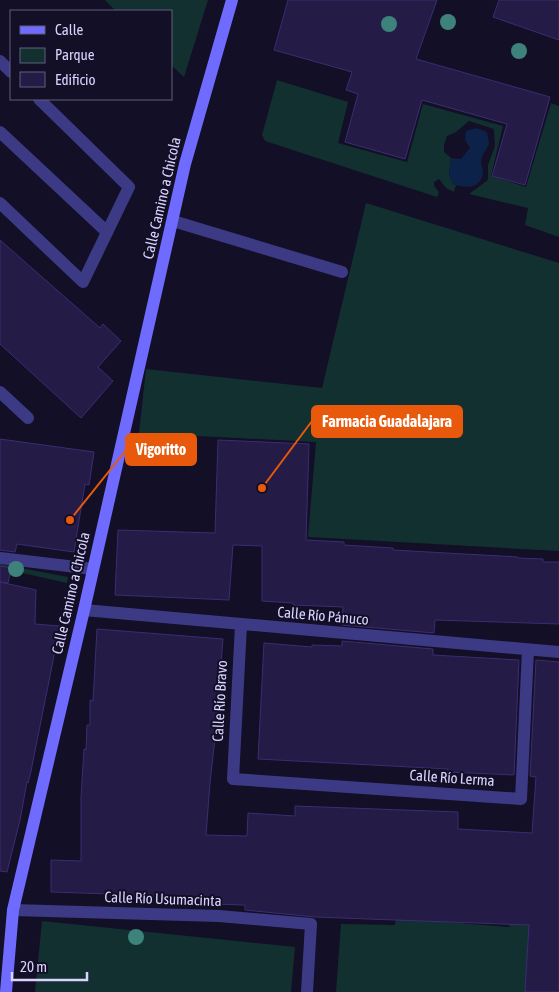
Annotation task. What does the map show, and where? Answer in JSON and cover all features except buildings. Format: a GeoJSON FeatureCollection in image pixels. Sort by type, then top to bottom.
{"type":"FeatureCollection","features":[{"type":"Feature","properties":{"kind":"street","name":"Calle Camino a Chicola"},"geometry":{"type":"LineString","coordinates":[[6,992],[13,910],[84,610],[185,164],[232,0]]}},
{"type":"Feature","properties":{"kind":"street"},"geometry":{"type":"LineString","coordinates":[[0,61],[10,71]]}},
{"type":"Feature","properties":{"kind":"street"},"geometry":{"type":"LineString","coordinates":[[0,203],[83,282],[130,186],[40,100]]}},
{"type":"Feature","properties":{"kind":"street"},"geometry":{"type":"LineString","coordinates":[[0,132],[107,232]]}},
{"type":"Feature","properties":{"kind":"street"},"geometry":{"type":"LineString","coordinates":[[173,220],[342,272]]}},
{"type":"Feature","properties":{"kind":"street"},"geometry":{"type":"LineString","coordinates":[[0,392],[28,418]]}},
{"type":"Feature","properties":{"kind":"street"},"geometry":{"type":"LineString","coordinates":[[0,558],[93,569]]}},
{"type":"Feature","properties":{"kind":"street","name":"Calle Río Pánuco"},"geometry":{"type":"LineString","coordinates":[[84,610],[559,652]]}},
{"type":"Feature","properties":{"kind":"street","name":"Calle Río Bravo"},"geometry":{"type":"LineString","coordinates":[[232,779],[241,625]]}},
{"type":"Feature","properties":{"kind":"street","name":"Calle Río Lerma"},"geometry":{"type":"LineString","coordinates":[[232,779],[521,799],[528,650]]}},
{"type":"Feature","properties":{"kind":"street","name":"Calle Río Usumacinta"},"geometry":{"type":"LineString","coordinates":[[13,910],[220,916],[311,924],[308,992]]}},
{"type":"Feature","properties":{"kind":"green space"},"geometry":{"type":"Polygon","coordinates":[[[105,0],[208,0],[184,77],[172,66],[172,10],[115,10],[105,0]]]}},
{"type":"Feature","properties":{"kind":"green space"},"geometry":{"type":"Polygon","coordinates":[[[277,80],[348,102],[338,143],[407,162],[423,104],[503,126],[491,176],[526,187],[551,103],[559,106],[559,237],[525,225],[528,208],[469,194],[488,180],[488,165],[495,146],[494,129],[469,121],[456,132],[447,136],[444,152],[451,158],[449,174],[453,184],[456,185],[454,192],[446,188],[439,179],[434,182],[434,186],[439,192],[437,197],[265,141],[262,135],[277,80]]]}},
{"type":"Feature","properties":{"kind":"green space"},"geometry":{"type":"Polygon","coordinates":[[[366,203],[559,263],[559,551],[308,537],[316,442],[139,433],[146,369],[322,388],[366,203]]]}},
{"type":"Feature","properties":{"kind":"green space"},"geometry":{"type":"Polygon","coordinates":[[[0,564],[68,577],[67,583],[0,568],[0,564]]]}},
{"type":"Feature","properties":{"kind":"green space"},"geometry":{"type":"Polygon","coordinates":[[[511,902],[531,902],[525,992],[336,992],[341,924],[395,925],[396,918],[509,927],[511,902]]]}},
{"type":"Feature","properties":{"kind":"green space"},"geometry":{"type":"Polygon","coordinates":[[[42,921],[295,947],[291,992],[35,992],[42,921]]]}},
{"type":"Feature","properties":{"kind":"water"},"geometry":{"type":"Polygon","coordinates":[[[477,128],[487,132],[489,144],[481,160],[482,177],[473,186],[463,187],[453,184],[449,174],[451,158],[461,159],[470,148],[465,140],[466,131],[477,128]]]}},
{"type":"Feature","properties":{"kind":"place","name":"Farmacia Guadalajara"},"geometry":{"type":"Point","coordinates":[262,488]}},
{"type":"Feature","properties":{"kind":"place","name":"Vigoritto"},"geometry":{"type":"Point","coordinates":[70,520]}}]}
